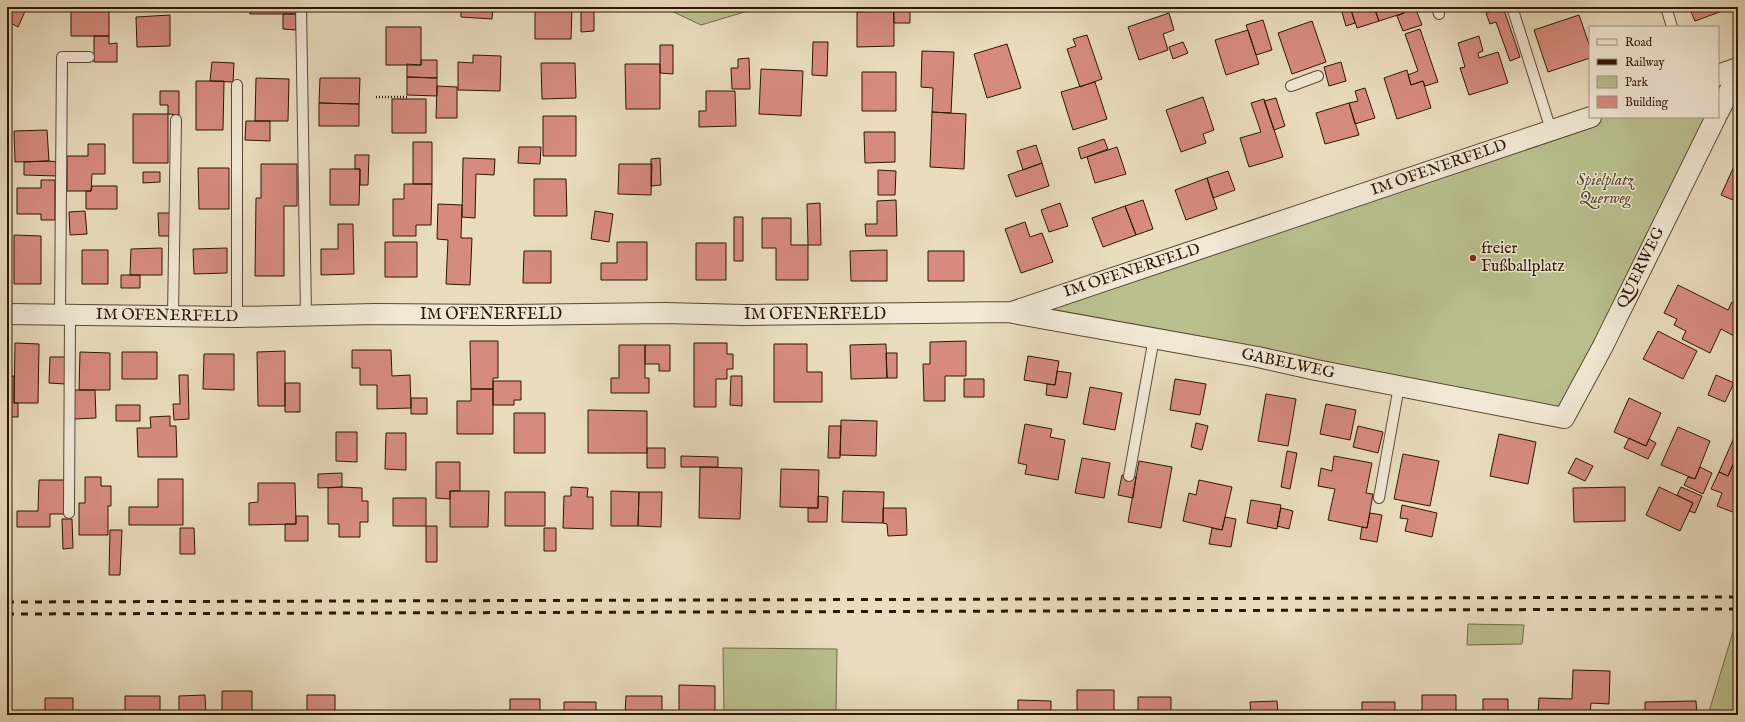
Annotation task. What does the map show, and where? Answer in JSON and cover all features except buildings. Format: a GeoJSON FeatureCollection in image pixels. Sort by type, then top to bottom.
{"type":"FeatureCollection","features":[{"type":"Feature","properties":{"kind":"street"},"geometry":{"type":"LineString","coordinates":[[1719,75],[1738,68]]}},
{"type":"Feature","properties":{"kind":"street"},"geometry":{"type":"LineString","coordinates":[[1719,111],[1738,74]]}},
{"type":"Feature","properties":{"kind":"street","name":"IM OFENERFELD"},"geometry":{"type":"LineString","coordinates":[[7,314],[237,317],[306,315],[752,315],[1012,312],[1589,118]]}},
{"type":"Feature","properties":{"kind":"street","name":"QUERWEG"},"geometry":{"type":"LineString","coordinates":[[1564,418],[1603,346],[1716,118]]}},
{"type":"Feature","properties":{"kind":"street","name":"GABELWEG"},"geometry":{"type":"LineString","coordinates":[[1012,312],[1258,357],[1564,418]]}},
{"type":"Feature","properties":{"kind":"lane"},"geometry":{"type":"LineString","coordinates":[[301,7],[306,315]]}},
{"type":"Feature","properties":{"kind":"lane"},"geometry":{"type":"LineString","coordinates":[[1512,7],[1551,130]]}},
{"type":"Feature","properties":{"kind":"lane"},"geometry":{"type":"LineString","coordinates":[[1666,7],[1672,26]]}},
{"type":"Feature","properties":{"kind":"lane"},"geometry":{"type":"LineString","coordinates":[[69,512],[62,57],[90,57]]}},
{"type":"Feature","properties":{"kind":"lane"},"geometry":{"type":"LineString","coordinates":[[1291,86],[1318,76]]}},
{"type":"Feature","properties":{"kind":"lane"},"geometry":{"type":"LineString","coordinates":[[237,84],[237,317]]}},
{"type":"Feature","properties":{"kind":"lane"},"geometry":{"type":"LineString","coordinates":[[173,316],[176,120]]}},
{"type":"Feature","properties":{"kind":"lane"},"geometry":{"type":"LineString","coordinates":[[1129,476],[1154,338]]}},
{"type":"Feature","properties":{"kind":"lane"},"geometry":{"type":"LineString","coordinates":[[1379,498],[1399,386]]}},
{"type":"Feature","properties":{"kind":"path"},"geometry":{"type":"LineString","coordinates":[[376,97],[409,97]]}},
{"type":"Feature","properties":{"kind":"green space"},"geometry":{"type":"Polygon","coordinates":[[[663,7],[761,7],[701,25],[663,7]]]}},
{"type":"Feature","properties":{"kind":"green space","name":"Spielplatz Querweg"},"geometry":{"type":"Polygon","coordinates":[[[1589,118],[1715,118],[1564,418],[1012,312],[1589,118]]]}},
{"type":"Feature","properties":{"kind":"green space"},"geometry":{"type":"Polygon","coordinates":[[[1468,624],[1524,625],[1522,644],[1467,645],[1468,624]]]}},
{"type":"Feature","properties":{"kind":"green space"},"geometry":{"type":"Polygon","coordinates":[[[1735,625],[1738,625],[1738,715],[1708,715],[1735,625]]]}},
{"type":"Feature","properties":{"kind":"green space"},"geometry":{"type":"Polygon","coordinates":[[[723,648],[837,649],[836,715],[724,715],[723,648]]]}},
{"type":"Feature","properties":{"kind":"railway"},"geometry":{"type":"LineString","coordinates":[[7,602],[1738,597]]}},
{"type":"Feature","properties":{"kind":"railway"},"geometry":{"type":"LineString","coordinates":[[7,614],[1738,609]]}},
{"type":"Feature","properties":{"kind":"place","name":"freier Fußballplatz"},"geometry":{"type":"Point","coordinates":[1473,258]}}]}
